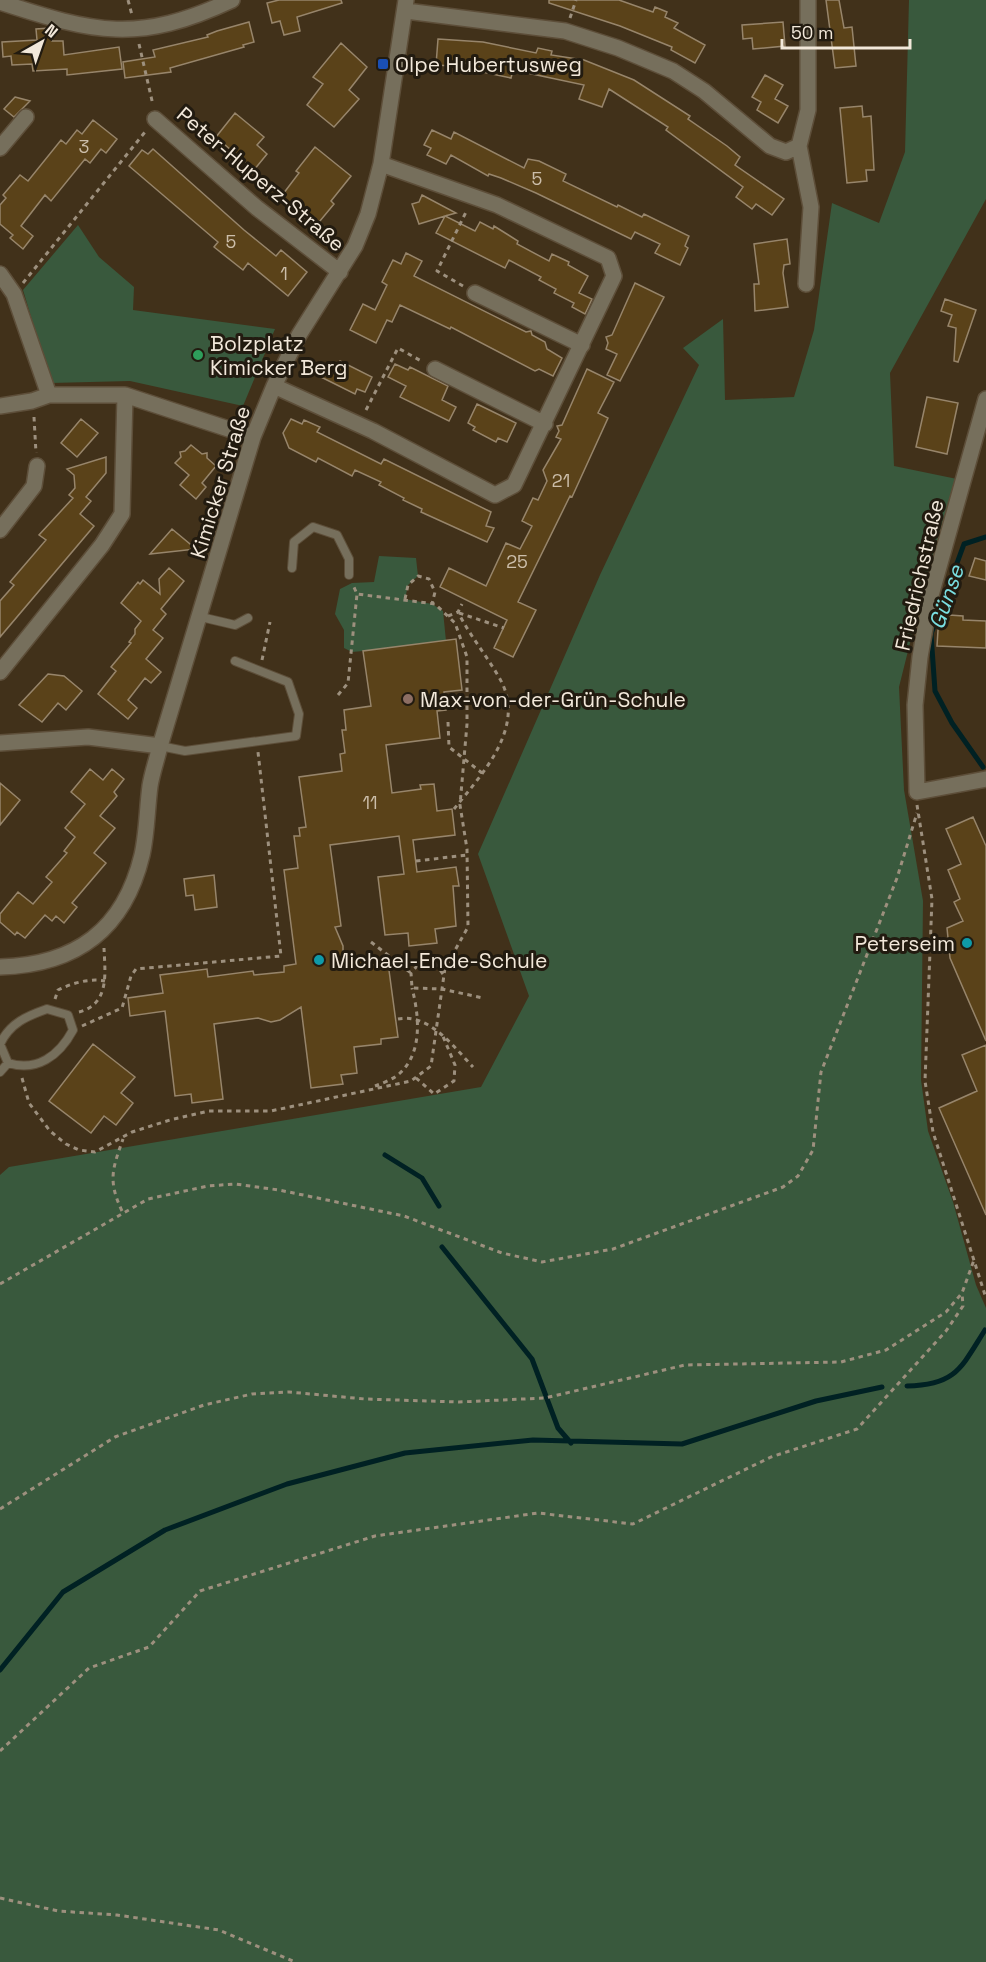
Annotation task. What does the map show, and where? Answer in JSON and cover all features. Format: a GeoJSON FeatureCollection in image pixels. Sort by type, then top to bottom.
{"type":"FeatureCollection","features":[{"type":"Feature","properties":{"kind":"street"},"geometry":{"type":"LineString","coordinates":[[0,2],[93,29],[135,30],[166,25],[200,15],[232,0]]}},
{"type":"Feature","properties":{"kind":"street"},"geometry":{"type":"LineString","coordinates":[[806,284],[811,207],[799,146],[808,110],[808,0]]}},
{"type":"Feature","properties":{"kind":"street"},"geometry":{"type":"LineString","coordinates":[[406,6],[565,31],[608,45],[673,71],[704,91],[778,150],[786,152],[799,146]]}},
{"type":"Feature","properties":{"kind":"street","name":"Kimicker Straße"},"geometry":{"type":"LineString","coordinates":[[104,931],[128,897],[142,854],[150,785],[160,746],[254,437],[274,386],[299,335],[355,246],[368,214],[381,164],[406,6]]}},
{"type":"Feature","properties":{"kind":"street"},"geometry":{"type":"LineString","coordinates":[[0,148],[26,117]]}},
{"type":"Feature","properties":{"kind":"street","name":"Peter-Huperz-Straße"},"geometry":{"type":"LineString","coordinates":[[156,119],[257,208],[340,272]]}},
{"type":"Feature","properties":{"kind":"street"},"geometry":{"type":"LineString","coordinates":[[274,386],[358,424],[495,495],[514,485],[545,424],[614,276],[608,258],[473,196],[381,164]]}},
{"type":"Feature","properties":{"kind":"street"},"geometry":{"type":"LineString","coordinates":[[0,274],[14,294],[49,395]]}},
{"type":"Feature","properties":{"kind":"street"},"geometry":{"type":"LineString","coordinates":[[475,292],[582,345]]}},
{"type":"Feature","properties":{"kind":"street"},"geometry":{"type":"LineString","coordinates":[[435,369],[545,424]]}},
{"type":"Feature","properties":{"kind":"street"},"geometry":{"type":"LineString","coordinates":[[0,672],[102,545],[122,514],[125,394]]}},
{"type":"Feature","properties":{"kind":"street"},"geometry":{"type":"LineString","coordinates":[[0,406],[32,401],[49,395],[125,394],[254,437]]}},
{"type":"Feature","properties":{"kind":"street","name":"Friedrichstraße"},"geometry":{"type":"LineString","coordinates":[[917,792],[915,705],[930,599],[986,399]]}},
{"type":"Feature","properties":{"kind":"street"},"geometry":{"type":"LineString","coordinates":[[0,530],[34,486],[37,466]]}},
{"type":"Feature","properties":{"kind":"street"},"geometry":{"type":"LineString","coordinates":[[0,743],[88,737],[160,746]]}},
{"type":"Feature","properties":{"kind":"street"},"geometry":{"type":"LineString","coordinates":[[917,792],[986,779]]}},
{"type":"Feature","properties":{"kind":"street"},"geometry":{"type":"LineString","coordinates":[[0,967],[30,966],[62,958],[104,931]]}},
{"type":"Feature","properties":{"kind":"lane"},"geometry":{"type":"LineString","coordinates":[[292,568],[294,542],[313,527],[337,535],[349,559],[349,575]]}},
{"type":"Feature","properties":{"kind":"lane"},"geometry":{"type":"LineString","coordinates":[[201,617],[235,626],[248,618]]}},
{"type":"Feature","properties":{"kind":"lane"},"geometry":{"type":"LineString","coordinates":[[160,746],[185,751],[296,736],[299,714],[288,682],[235,661]]}},
{"type":"Feature","properties":{"kind":"lane"},"geometry":{"type":"LineString","coordinates":[[47,1009],[68,1016],[73,1030],[63,1048],[41,1062],[22,1067],[8,1063],[0,1044],[7,1031],[25,1017],[47,1009]]}},
{"type":"Feature","properties":{"kind":"lane"},"geometry":{"type":"LineString","coordinates":[[0,1072],[8,1063]]}},
{"type":"Feature","properties":{"kind":"path"},"geometry":{"type":"LineString","coordinates":[[14,294],[156,119],[128,0]]}},
{"type":"Feature","properties":{"kind":"path"},"geometry":{"type":"LineString","coordinates":[[473,196],[437,271],[475,292]]}},
{"type":"Feature","properties":{"kind":"path"},"geometry":{"type":"LineString","coordinates":[[358,424],[398,348],[435,369]]}},
{"type":"Feature","properties":{"kind":"path"},"geometry":{"type":"LineString","coordinates":[[32,401],[37,466]]}},
{"type":"Feature","properties":{"kind":"path"},"geometry":{"type":"LineString","coordinates":[[338,695],[348,684],[357,594],[349,575]]}},
{"type":"Feature","properties":{"kind":"path"},"geometry":{"type":"LineString","coordinates":[[405,599],[408,585],[418,576],[429,579],[435,592],[432,604]]}},
{"type":"Feature","properties":{"kind":"path"},"geometry":{"type":"LineString","coordinates":[[22,1067],[22,1087],[29,1103],[50,1131],[66,1144],[79,1150],[95,1152],[123,1137],[170,1120],[209,1111],[271,1112],[415,1078],[431,1066],[444,975],[468,927],[467,855],[460,800],[467,724],[467,657],[455,623],[432,604],[357,594]]}},
{"type":"Feature","properties":{"kind":"path"},"geometry":{"type":"LineString","coordinates":[[458,612],[462,604]]}},
{"type":"Feature","properties":{"kind":"path"},"geometry":{"type":"LineString","coordinates":[[448,616],[458,612],[504,628]]}},
{"type":"Feature","properties":{"kind":"path"},"geometry":{"type":"LineString","coordinates":[[454,809],[491,762],[506,731],[508,699],[501,680],[458,612]]}},
{"type":"Feature","properties":{"kind":"path"},"geometry":{"type":"LineString","coordinates":[[259,671],[270,622]]}},
{"type":"Feature","properties":{"kind":"path"},"geometry":{"type":"LineString","coordinates":[[448,722],[449,747],[482,773]]}},
{"type":"Feature","properties":{"kind":"path"},"geometry":{"type":"LineString","coordinates":[[73,1030],[122,1008],[131,976],[136,969],[282,956],[257,741]]}},
{"type":"Feature","properties":{"kind":"path"},"geometry":{"type":"LineString","coordinates":[[917,792],[917,813],[932,899],[925,1081],[933,1132],[986,1298]]}},
{"type":"Feature","properties":{"kind":"path"},"geometry":{"type":"LineString","coordinates":[[0,1284],[94,1232],[122,1211],[148,1199],[180,1190],[235,1184],[279,1190],[404,1216],[442,1228],[502,1253],[542,1262],[613,1249],[783,1187],[798,1176],[813,1150],[821,1072],[897,878],[917,813]]}},
{"type":"Feature","properties":{"kind":"path"},"geometry":{"type":"LineString","coordinates":[[416,861],[467,855]]}},
{"type":"Feature","properties":{"kind":"path"},"geometry":{"type":"LineString","coordinates":[[68,1016],[89,1010],[104,992],[104,931]]}},
{"type":"Feature","properties":{"kind":"path"},"geometry":{"type":"LineString","coordinates":[[371,942],[411,973]]}},
{"type":"Feature","properties":{"kind":"path"},"geometry":{"type":"LineString","coordinates":[[371,1089],[399,1074],[415,1048],[417,1021],[411,973],[423,958],[432,959],[444,975]]}},
{"type":"Feature","properties":{"kind":"path"},"geometry":{"type":"LineString","coordinates":[[52,1010],[58,990],[92,978],[105,981]]}},
{"type":"Feature","properties":{"kind":"path"},"geometry":{"type":"LineString","coordinates":[[412,988],[442,989],[483,998]]}},
{"type":"Feature","properties":{"kind":"path"},"geometry":{"type":"LineString","coordinates":[[398,1019],[409,1017],[442,1034],[473,1067]]}},
{"type":"Feature","properties":{"kind":"path"},"geometry":{"type":"LineString","coordinates":[[415,1078],[434,1094],[454,1081],[455,1065],[442,1034]]}},
{"type":"Feature","properties":{"kind":"path"},"geometry":{"type":"LineString","coordinates":[[122,1211],[112,1190],[114,1163],[123,1137]]}},
{"type":"Feature","properties":{"kind":"path"},"geometry":{"type":"LineString","coordinates":[[0,1509],[115,1437],[214,1403],[252,1394],[289,1392],[365,1399],[459,1402],[545,1398],[686,1365],[841,1362],[886,1350],[946,1312],[962,1293],[974,1260]]}},
{"type":"Feature","properties":{"kind":"path"},"geometry":{"type":"LineString","coordinates":[[0,1751],[89,1668],[149,1647],[200,1591],[375,1536],[538,1513],[633,1524],[771,1457],[857,1429],[946,1331],[963,1306],[962,1293]]}},
{"type":"Feature","properties":{"kind":"path"},"geometry":{"type":"LineString","coordinates":[[0,1898],[58,1911],[117,1915],[219,1930],[295,1962]]}},
{"type":"Feature","properties":{"kind":"green space"},"geometry":{"type":"Polygon","coordinates":[[[909,0],[986,0],[986,199],[890,373],[894,466],[957,479],[921,599],[899,687],[904,790],[923,901],[921,1080],[928,1131],[953,1202],[976,1285],[986,1308],[986,1962],[0,1962],[0,1175],[9,1167],[481,1087],[529,996],[478,854],[600,575],[699,365],[683,348],[723,319],[725,400],[794,397],[814,330],[832,203],[879,223],[905,152],[909,0]]]}},
{"type":"Feature","properties":{"kind":"green space"},"geometry":{"type":"Polygon","coordinates":[[[78,225],[99,257],[134,287],[133,310],[275,329],[243,406],[130,381],[51,383],[23,290],[78,225]]]}},
{"type":"Feature","properties":{"kind":"green space"},"geometry":{"type":"Polygon","coordinates":[[[379,556],[416,558],[418,576],[408,585],[405,599],[432,604],[443,611],[446,641],[352,652],[344,648],[344,630],[335,614],[340,589],[352,583],[374,582],[379,556]]]}},
{"type":"Feature","properties":{"kind":"building"},"geometry":{"type":"Polygon","coordinates":[[[279,0],[341,0],[342,3],[297,17],[300,31],[284,35],[280,21],[272,23],[267,3],[279,0]]]}},
{"type":"Feature","properties":{"kind":"building"},"geometry":{"type":"Polygon","coordinates":[[[549,0],[619,0],[653,12],[655,7],[667,12],[665,17],[678,23],[674,28],[705,45],[695,63],[671,50],[672,47],[620,26],[549,3],[549,0]]]}},
{"type":"Feature","properties":{"kind":"building"},"geometry":{"type":"Polygon","coordinates":[[[826,0],[839,0],[844,28],[852,27],[856,66],[835,68],[826,0]]]}},
{"type":"Feature","properties":{"kind":"building"},"geometry":{"type":"Polygon","coordinates":[[[249,22],[254,42],[243,45],[244,47],[170,68],[171,72],[125,78],[123,62],[155,57],[153,50],[208,37],[207,35],[217,31],[249,22]]]}},
{"type":"Feature","properties":{"kind":"building"},"geometry":{"type":"Polygon","coordinates":[[[783,22],[785,46],[753,49],[752,38],[743,39],[742,25],[783,22]]]}},
{"type":"Feature","properties":{"kind":"building"},"geometry":{"type":"Polygon","coordinates":[[[50,28],[52,41],[63,41],[64,55],[119,47],[122,69],[67,75],[67,69],[33,71],[32,64],[12,65],[11,56],[3,57],[2,42],[37,40],[36,29],[50,28]]]}},
{"type":"Feature","properties":{"kind":"building"},"geometry":{"type":"Polygon","coordinates":[[[438,39],[483,42],[536,53],[538,48],[552,51],[551,55],[584,60],[634,80],[690,116],[688,119],[740,157],[735,165],[784,199],[772,215],[756,204],[752,209],[736,197],[743,187],[666,130],[668,127],[609,89],[602,107],[579,99],[584,85],[513,70],[511,78],[477,71],[478,64],[451,62],[451,66],[436,65],[438,39]]]}},
{"type":"Feature","properties":{"kind":"building"},"geometry":{"type":"Polygon","coordinates":[[[341,43],[367,67],[349,90],[359,99],[334,127],[307,105],[323,84],[313,77],[341,43]]]}},
{"type":"Feature","properties":{"kind":"building"},"geometry":{"type":"Polygon","coordinates":[[[765,75],[783,85],[775,99],[788,106],[778,123],[757,110],[761,102],[752,97],[765,75]]]}},
{"type":"Feature","properties":{"kind":"building"},"geometry":{"type":"Polygon","coordinates":[[[15,97],[30,101],[14,117],[4,109],[15,97]]]}},
{"type":"Feature","properties":{"kind":"building"},"geometry":{"type":"Polygon","coordinates":[[[862,106],[863,117],[871,116],[874,170],[866,170],[867,181],[847,183],[840,108],[862,106]]]}},
{"type":"Feature","properties":{"kind":"building"},"geometry":{"type":"Polygon","coordinates":[[[235,113],[264,137],[257,145],[267,154],[254,170],[216,137],[235,113]]]}},
{"type":"Feature","properties":{"kind":"building"},"geometry":{"type":"Polygon","coordinates":[[[93,120],[117,139],[106,153],[101,149],[90,163],[85,159],[51,201],[45,195],[21,226],[33,236],[23,249],[10,238],[13,235],[0,224],[0,205],[6,198],[3,195],[20,175],[28,181],[61,140],[66,144],[77,130],[82,134],[93,120]]]}},
{"type":"Feature","properties":{"kind":"building"},"geometry":{"type":"Polygon","coordinates":[[[432,130],[451,139],[454,132],[524,168],[528,159],[539,161],[566,174],[563,181],[617,207],[618,205],[642,217],[644,214],[689,236],[685,246],[688,248],[680,265],[655,253],[660,244],[635,232],[631,239],[536,193],[501,178],[489,174],[488,176],[451,155],[446,164],[427,155],[431,148],[424,145],[432,130]]]}},
{"type":"Feature","properties":{"kind":"building"},"geometry":{"type":"Polygon","coordinates":[[[315,147],[351,176],[331,201],[334,204],[315,227],[280,198],[299,173],[296,171],[315,147]]]}},
{"type":"Feature","properties":{"kind":"building"},"geometry":{"type":"Polygon","coordinates":[[[153,149],[276,256],[281,250],[307,272],[288,296],[248,263],[243,270],[214,247],[218,242],[129,166],[142,150],[148,154],[153,149]]]}},
{"type":"Feature","properties":{"kind":"building"},"geometry":{"type":"Polygon","coordinates":[[[422,195],[456,213],[419,224],[412,204],[419,202],[422,195]]]}},
{"type":"Feature","properties":{"kind":"building"},"geometry":{"type":"Polygon","coordinates":[[[445,216],[475,231],[480,222],[493,229],[494,226],[518,241],[517,244],[549,261],[552,254],[569,262],[568,265],[588,276],[579,293],[592,299],[585,314],[572,307],[574,303],[554,293],[556,289],[539,280],[541,277],[509,260],[505,268],[436,233],[445,216]]]}},
{"type":"Feature","properties":{"kind":"building"},"geometry":{"type":"Polygon","coordinates":[[[787,239],[790,264],[784,265],[783,273],[788,307],[755,311],[754,284],[759,284],[754,244],[787,239]]]}},
{"type":"Feature","properties":{"kind":"building"},"geometry":{"type":"Polygon","coordinates":[[[406,253],[422,261],[414,276],[526,332],[531,331],[532,335],[545,342],[547,349],[562,358],[553,376],[539,369],[535,371],[451,327],[450,329],[400,305],[392,322],[387,320],[376,343],[350,330],[363,304],[375,310],[387,285],[382,282],[393,260],[401,264],[406,253]]]}},
{"type":"Feature","properties":{"kind":"building"},"geometry":{"type":"Polygon","coordinates":[[[635,283],[664,297],[620,381],[607,375],[617,354],[606,349],[608,343],[606,337],[612,335],[635,283]]]}},
{"type":"Feature","properties":{"kind":"building"},"geometry":{"type":"Polygon","coordinates":[[[945,299],[976,310],[958,362],[954,361],[956,328],[948,326],[952,315],[941,311],[945,299]]]}},
{"type":"Feature","properties":{"kind":"building"},"geometry":{"type":"Polygon","coordinates":[[[340,361],[372,377],[365,392],[357,389],[355,394],[321,377],[335,372],[340,361]]]}},
{"type":"Feature","properties":{"kind":"building"},"geometry":{"type":"Polygon","coordinates":[[[395,364],[408,370],[410,367],[448,386],[442,400],[456,407],[449,421],[400,397],[406,386],[388,377],[395,364]]]}},
{"type":"Feature","properties":{"kind":"building"},"geometry":{"type":"Polygon","coordinates":[[[587,369],[614,382],[598,413],[608,418],[572,497],[570,496],[518,602],[536,610],[513,657],[494,648],[507,620],[440,587],[449,568],[486,586],[506,543],[520,549],[532,526],[522,521],[533,498],[538,500],[547,481],[543,470],[561,439],[556,437],[559,431],[557,426],[562,425],[587,369]]]}},
{"type":"Feature","properties":{"kind":"building"},"geometry":{"type":"Polygon","coordinates":[[[927,397],[958,403],[947,454],[916,447],[927,397]]]}},
{"type":"Feature","properties":{"kind":"building"},"geometry":{"type":"Polygon","coordinates":[[[477,404],[516,423],[507,442],[498,438],[496,442],[473,430],[475,427],[468,423],[477,404]]]}},
{"type":"Feature","properties":{"kind":"building"},"geometry":{"type":"Polygon","coordinates":[[[81,419],[98,433],[77,457],[61,443],[81,419]]]}},
{"type":"Feature","properties":{"kind":"building"},"geometry":{"type":"Polygon","coordinates":[[[291,419],[302,424],[304,420],[320,427],[317,432],[381,464],[384,459],[491,512],[486,526],[494,528],[487,542],[421,512],[422,509],[379,485],[381,482],[355,470],[352,476],[318,458],[316,462],[289,448],[283,433],[291,419]]]}},
{"type":"Feature","properties":{"kind":"building"},"geometry":{"type":"Polygon","coordinates":[[[191,445],[202,454],[207,453],[207,458],[216,466],[202,483],[206,487],[196,499],[180,485],[189,475],[175,463],[181,457],[180,452],[185,451],[191,445]]]}},
{"type":"Feature","properties":{"kind":"building"},"geometry":{"type":"Polygon","coordinates":[[[106,457],[106,473],[86,497],[91,501],[80,514],[94,526],[0,637],[0,601],[14,585],[10,582],[46,540],[39,535],[73,498],[69,495],[75,488],[74,475],[67,469],[106,457]]]}},
{"type":"Feature","properties":{"kind":"building"},"geometry":{"type":"Polygon","coordinates":[[[172,529],[196,549],[150,554],[172,529]]]}},
{"type":"Feature","properties":{"kind":"building"},"geometry":{"type":"Polygon","coordinates":[[[975,558],[986,561],[986,580],[969,576],[975,558]]]}},
{"type":"Feature","properties":{"kind":"building"},"geometry":{"type":"Polygon","coordinates":[[[169,568],[184,581],[161,609],[166,614],[153,630],[163,638],[146,659],[161,672],[151,683],[145,678],[128,700],[137,708],[128,719],[98,694],[116,671],[111,667],[131,643],[129,642],[141,621],[121,603],[138,582],[140,584],[143,580],[160,594],[159,579],[169,568]]]}},
{"type":"Feature","properties":{"kind":"building"},"geometry":{"type":"Polygon","coordinates":[[[949,615],[963,616],[963,620],[986,621],[986,648],[937,646],[938,630],[949,615]]]}},
{"type":"Feature","properties":{"kind":"building"},"geometry":{"type":"Polygon","coordinates":[[[456,639],[462,690],[444,692],[446,710],[437,711],[440,738],[386,745],[392,793],[421,789],[420,785],[434,784],[437,811],[452,809],[455,835],[413,840],[417,872],[456,867],[459,886],[453,886],[456,926],[435,929],[437,943],[409,946],[408,933],[385,935],[378,877],[404,874],[399,836],[330,845],[341,926],[335,927],[343,946],[343,959],[370,956],[372,965],[388,963],[398,1037],[381,1039],[381,1044],[354,1047],[357,1073],[341,1075],[343,1084],[311,1088],[301,1007],[280,1020],[271,1022],[258,1018],[214,1024],[223,1099],[192,1103],[191,1094],[175,1096],[165,1011],[130,1016],[128,998],[163,993],[160,975],[207,969],[208,977],[253,971],[254,975],[284,972],[284,966],[296,964],[284,870],[298,868],[294,836],[300,836],[299,828],[306,827],[299,777],[342,771],[340,754],[345,753],[342,730],[346,730],[344,710],[371,706],[363,651],[456,639]]]}},
{"type":"Feature","properties":{"kind":"building"},"geometry":{"type":"Polygon","coordinates":[[[48,674],[64,676],[82,691],[66,710],[58,703],[42,722],[19,705],[48,674]]]}},
{"type":"Feature","properties":{"kind":"building"},"geometry":{"type":"Polygon","coordinates":[[[90,769],[103,780],[112,769],[124,779],[114,792],[117,796],[100,816],[115,828],[94,853],[106,863],[72,903],[77,907],[64,923],[56,916],[52,921],[45,915],[25,938],[17,932],[15,935],[0,922],[0,914],[18,892],[33,904],[52,882],[46,877],[67,853],[64,851],[75,837],[65,828],[85,804],[71,792],[90,769]]]}},
{"type":"Feature","properties":{"kind":"building"},"geometry":{"type":"Polygon","coordinates":[[[0,783],[20,800],[0,825],[0,783]]]}},
{"type":"Feature","properties":{"kind":"building","name":"Peterseim"},"geometry":{"type":"Polygon","coordinates":[[[973,817],[986,846],[986,1041],[950,958],[947,928],[963,921],[954,902],[960,899],[948,870],[961,864],[946,829],[973,817]]]}},
{"type":"Feature","properties":{"kind":"building"},"geometry":{"type":"Polygon","coordinates":[[[214,875],[217,907],[195,910],[193,895],[186,896],[184,879],[214,875]]]}},
{"type":"Feature","properties":{"kind":"building"},"geometry":{"type":"Polygon","coordinates":[[[93,1044],[135,1077],[121,1093],[133,1103],[116,1125],[104,1116],[91,1133],[49,1101],[93,1044]]]}},
{"type":"Feature","properties":{"kind":"building"},"geometry":{"type":"Polygon","coordinates":[[[986,1045],[986,1215],[939,1108],[977,1091],[962,1055],[986,1045]]]}},
{"type":"Feature","properties":{"kind":"waterway","name":"Günse"},"geometry":{"type":"LineString","coordinates":[[983,767],[952,723],[935,691],[931,634],[964,544],[986,537]]}},
{"type":"Feature","properties":{"kind":"waterway"},"geometry":{"type":"LineString","coordinates":[[385,1155],[422,1178],[439,1206]]}},
{"type":"Feature","properties":{"kind":"waterway"},"geometry":{"type":"LineString","coordinates":[[442,1247],[532,1359],[558,1428],[571,1443]]}},
{"type":"Feature","properties":{"kind":"waterway"},"geometry":{"type":"LineString","coordinates":[[907,1386],[923,1385],[947,1378],[963,1364],[985,1330]]}},
{"type":"Feature","properties":{"kind":"waterway"},"geometry":{"type":"LineString","coordinates":[[0,1670],[63,1592],[165,1530],[287,1484],[405,1453],[533,1440],[682,1444],[816,1401],[882,1387]]}},
{"type":"Feature","properties":{"kind":"place","name":"Olpe Hubertusweg"},"geometry":{"type":"Point","coordinates":[383,64]}},
{"type":"Feature","properties":{"kind":"place","name":"Bolzplatz Kimicker Berg"},"geometry":{"type":"Point","coordinates":[198,355]}},
{"type":"Feature","properties":{"kind":"place","name":"Max-von-der-Grün-Schule"},"geometry":{"type":"Point","coordinates":[408,699]}},
{"type":"Feature","properties":{"kind":"place","name":"Peterseim"},"geometry":{"type":"Point","coordinates":[967,943]}},
{"type":"Feature","properties":{"kind":"place","name":"Michael-Ende-Schule"},"geometry":{"type":"Point","coordinates":[319,960]}}]}
